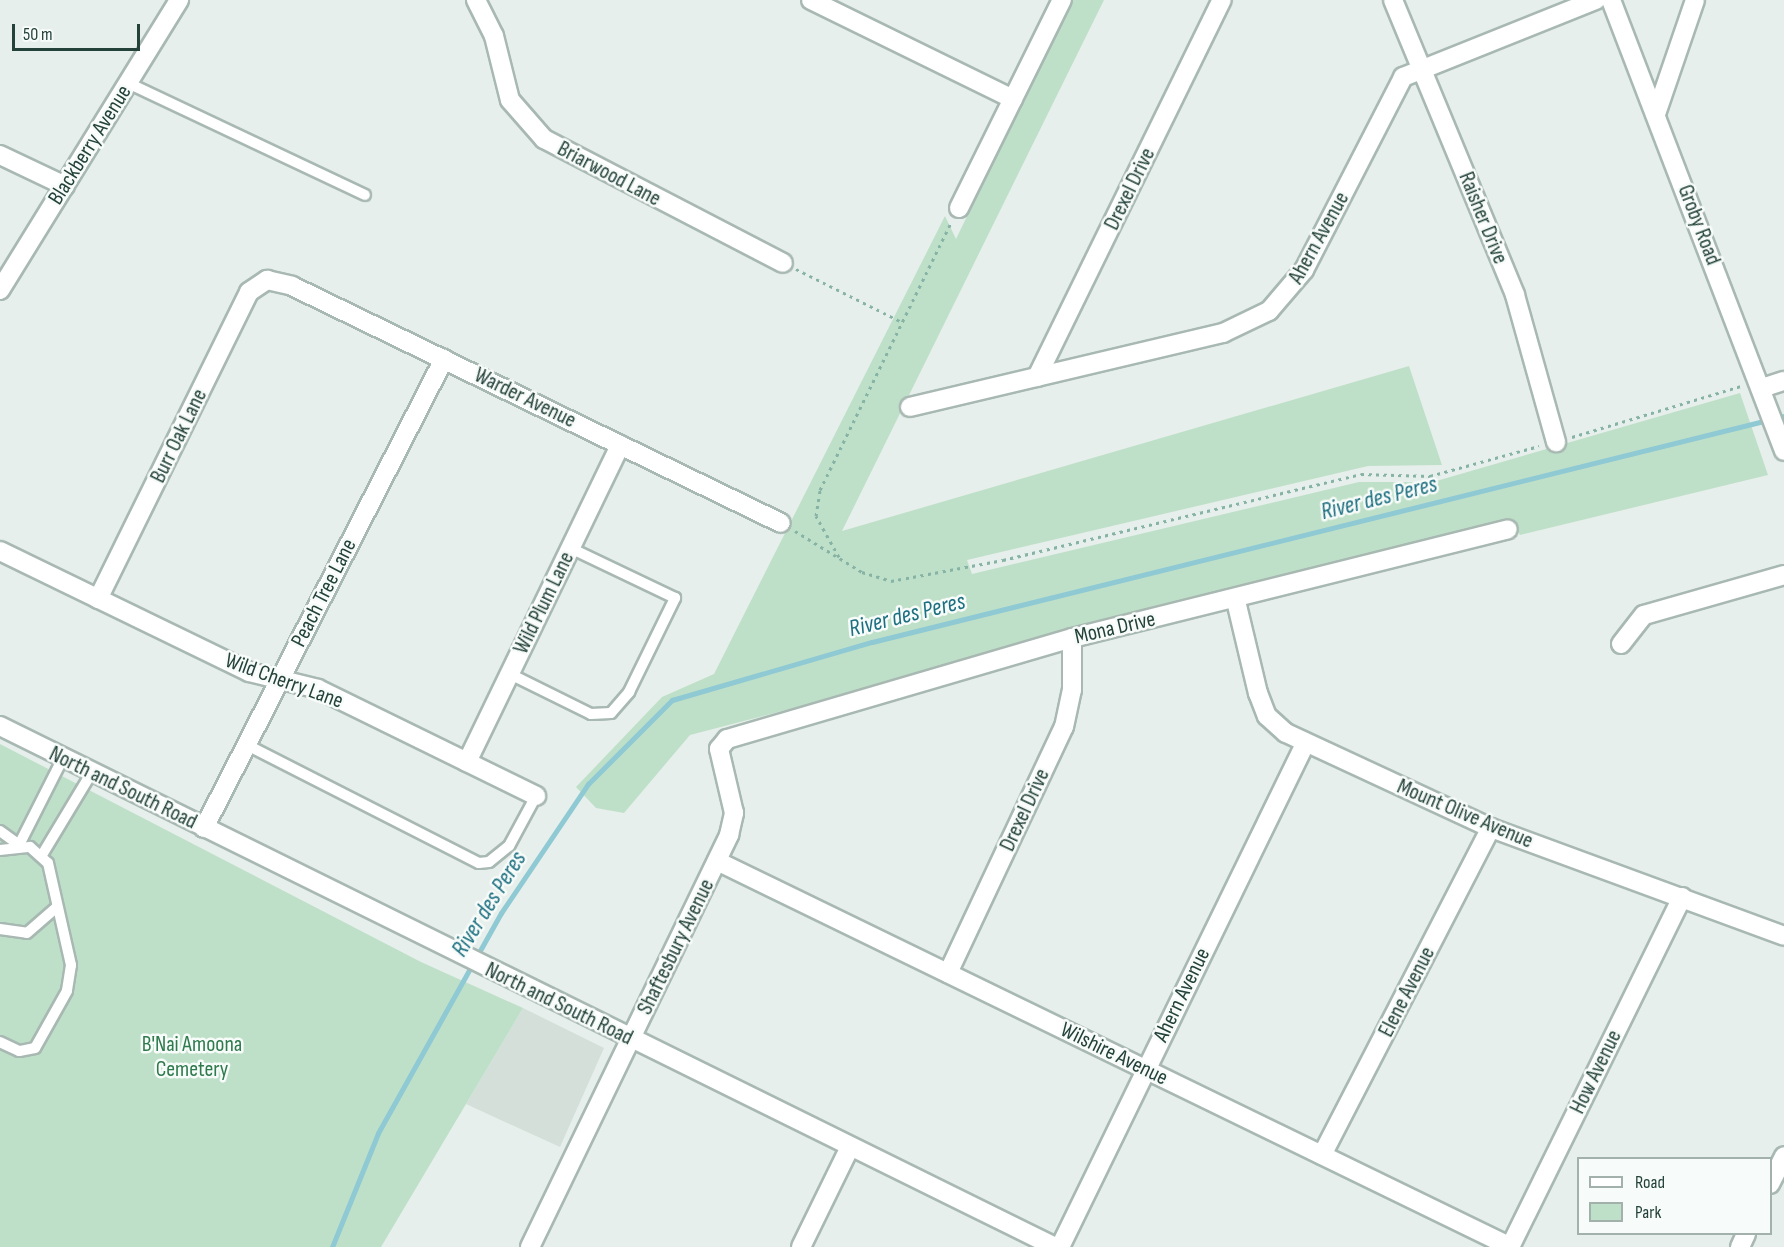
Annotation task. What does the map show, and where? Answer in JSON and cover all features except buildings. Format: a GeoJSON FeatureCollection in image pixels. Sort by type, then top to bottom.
{"type":"FeatureCollection","features":[{"type":"Feature","properties":{"kind":"street","name":"Blackberry Avenue"},"geometry":{"type":"LineString","coordinates":[[0,290],[179,0]]}},
{"type":"Feature","properties":{"kind":"street","name":"Briarwood Lane"},"geometry":{"type":"LineString","coordinates":[[476,0],[494,36],[510,100],[544,139],[783,263]]}},
{"type":"Feature","properties":{"kind":"street"},"geometry":{"type":"LineString","coordinates":[[811,0],[1013,99]]}},
{"type":"Feature","properties":{"kind":"street"},"geometry":{"type":"LineString","coordinates":[[959,208],[1062,0]]}},
{"type":"Feature","properties":{"kind":"street","name":"Drexel Drive"},"geometry":{"type":"LineString","coordinates":[[1037,377],[1222,0]]}},
{"type":"Feature","properties":{"kind":"street","name":"Raisher Drive"},"geometry":{"type":"LineString","coordinates":[[1394,0],[1515,295],[1556,442]]}},
{"type":"Feature","properties":{"kind":"street","name":"Ahern Avenue"},"geometry":{"type":"LineString","coordinates":[[910,407],[1223,333],[1269,311],[1304,270],[1403,77],[1420,68],[1596,0]]}},
{"type":"Feature","properties":{"kind":"street","name":"Groby Road"},"geometry":{"type":"LineString","coordinates":[[1611,0],[1763,389],[1784,451]]}},
{"type":"Feature","properties":{"kind":"street"},"geometry":{"type":"LineString","coordinates":[[1656,114],[1695,0]]}},
{"type":"Feature","properties":{"kind":"street"},"geometry":{"type":"LineString","coordinates":[[0,155],[65,186]]}},
{"type":"Feature","properties":{"kind":"street","name":"Warder Avenue"},"geometry":{"type":"LineString","coordinates":[[267,280],[292,286],[781,523]]}},
{"type":"Feature","properties":{"kind":"street","name":"Burr Oak Lane"},"geometry":{"type":"LineString","coordinates":[[98,599],[249,292],[267,280]]}},
{"type":"Feature","properties":{"kind":"street","name":"Peach Tree Lane"},"geometry":{"type":"LineString","coordinates":[[204,828],[444,359]]}},
{"type":"Feature","properties":{"kind":"street"},"geometry":{"type":"LineString","coordinates":[[1763,389],[1784,381]]}},
{"type":"Feature","properties":{"kind":"street","name":"Wild Plum Lane"},"geometry":{"type":"LineString","coordinates":[[467,762],[620,445]]}},
{"type":"Feature","properties":{"kind":"street","name":"Mona Drive"},"geometry":{"type":"LineString","coordinates":[[727,739],[1072,638],[1236,601],[1508,529]]}},
{"type":"Feature","properties":{"kind":"street","name":"Wild Cherry Lane"},"geometry":{"type":"LineString","coordinates":[[0,551],[249,672],[318,689],[536,796]]}},
{"type":"Feature","properties":{"kind":"street"},"geometry":{"type":"LineString","coordinates":[[1621,644],[1644,615],[1784,575]]}},
{"type":"Feature","properties":{"kind":"street","name":"Mount Olive Avenue"},"geometry":{"type":"LineString","coordinates":[[1236,601],[1267,716],[1305,744],[1491,828],[1784,936]]}},
{"type":"Feature","properties":{"kind":"street","name":"Drexel Drive"},"geometry":{"type":"LineString","coordinates":[[948,973],[1064,727],[1072,690],[1072,638]]}},
{"type":"Feature","properties":{"kind":"street","name":"North and South Road"},"geometry":{"type":"LineString","coordinates":[[0,726],[450,951],[1055,1247]]}},
{"type":"Feature","properties":{"kind":"street","name":"Shaftesbury Avenue"},"geometry":{"type":"LineString","coordinates":[[530,1247],[717,861],[734,813],[719,749],[727,739]]}},
{"type":"Feature","properties":{"kind":"street","name":"Ahern Avenue"},"geometry":{"type":"LineString","coordinates":[[1060,1247],[1305,744]]}},
{"type":"Feature","properties":{"kind":"street","name":"Elene Avenue"},"geometry":{"type":"LineString","coordinates":[[1322,1155],[1491,828]]}},
{"type":"Feature","properties":{"kind":"street","name":"Wilshire Avenue"},"geometry":{"type":"LineString","coordinates":[[717,861],[1510,1247]]}},
{"type":"Feature","properties":{"kind":"street","name":"How Avenue"},"geometry":{"type":"LineString","coordinates":[[1510,1247],[1683,897]]}},
{"type":"Feature","properties":{"kind":"street"},"geometry":{"type":"LineString","coordinates":[[801,1247],[850,1147]]}},
{"type":"Feature","properties":{"kind":"street"},"geometry":{"type":"LineString","coordinates":[[1772,1180],[1784,1156]]}},
{"type":"Feature","properties":{"kind":"lane"},"geometry":{"type":"LineString","coordinates":[[128,83],[365,195]]}},
{"type":"Feature","properties":{"kind":"lane"},"geometry":{"type":"LineString","coordinates":[[510,674],[591,714],[611,712],[629,692],[675,598],[570,548]]}},
{"type":"Feature","properties":{"kind":"lane"},"geometry":{"type":"LineString","coordinates":[[247,745],[479,863],[489,862],[509,846],[536,796]]}},
{"type":"Feature","properties":{"kind":"lane"},"geometry":{"type":"LineString","coordinates":[[0,850],[19,845],[63,758]]}},
{"type":"Feature","properties":{"kind":"lane"},"geometry":{"type":"LineString","coordinates":[[42,855],[92,772]]}},
{"type":"Feature","properties":{"kind":"lane"},"geometry":{"type":"LineString","coordinates":[[0,831],[19,845],[42,855],[52,875],[57,908],[71,965],[67,991],[34,1048],[19,1051],[0,1042]]}},
{"type":"Feature","properties":{"kind":"lane"},"geometry":{"type":"LineString","coordinates":[[0,928],[27,933],[57,908]]}},
{"type":"Feature","properties":{"kind":"path"},"geometry":{"type":"LineString","coordinates":[[840,558],[816,516],[817,499],[959,208]]}},
{"type":"Feature","properties":{"kind":"path"},"geometry":{"type":"LineString","coordinates":[[783,263],[902,322]]}},
{"type":"Feature","properties":{"kind":"path"},"geometry":{"type":"LineString","coordinates":[[781,523],[840,558],[891,581],[924,577],[1361,474],[1430,476],[1763,389]]}},
{"type":"Feature","properties":{"kind":"shaded area"},"geometry":{"type":"Polygon","coordinates":[[[523,1008],[604,1048],[560,1147],[466,1104],[523,1008]]]}},
{"type":"Feature","properties":{"kind":"green space"},"geometry":{"type":"Polygon","coordinates":[[[1072,0],[1104,0],[842,531],[1409,366],[1442,465],[1368,466],[967,560],[972,574],[1359,482],[1433,482],[1740,393],[1768,475],[1520,535],[1511,521],[690,735],[624,813],[596,808],[576,787],[662,697],[714,674],[945,216],[956,239],[1072,0]]]}},
{"type":"Feature","properties":{"kind":"green space","name":"B'Nai Amoona Cemetery"},"geometry":{"type":"Polygon","coordinates":[[[0,744],[421,962],[523,1008],[381,1247],[0,1247],[0,744]]]}},
{"type":"Feature","properties":{"kind":"waterway","name":"River des Peres"},"geometry":{"type":"LineString","coordinates":[[332,1247],[378,1133],[501,913],[588,784],[672,700],[872,642],[1784,416]]}}]}
